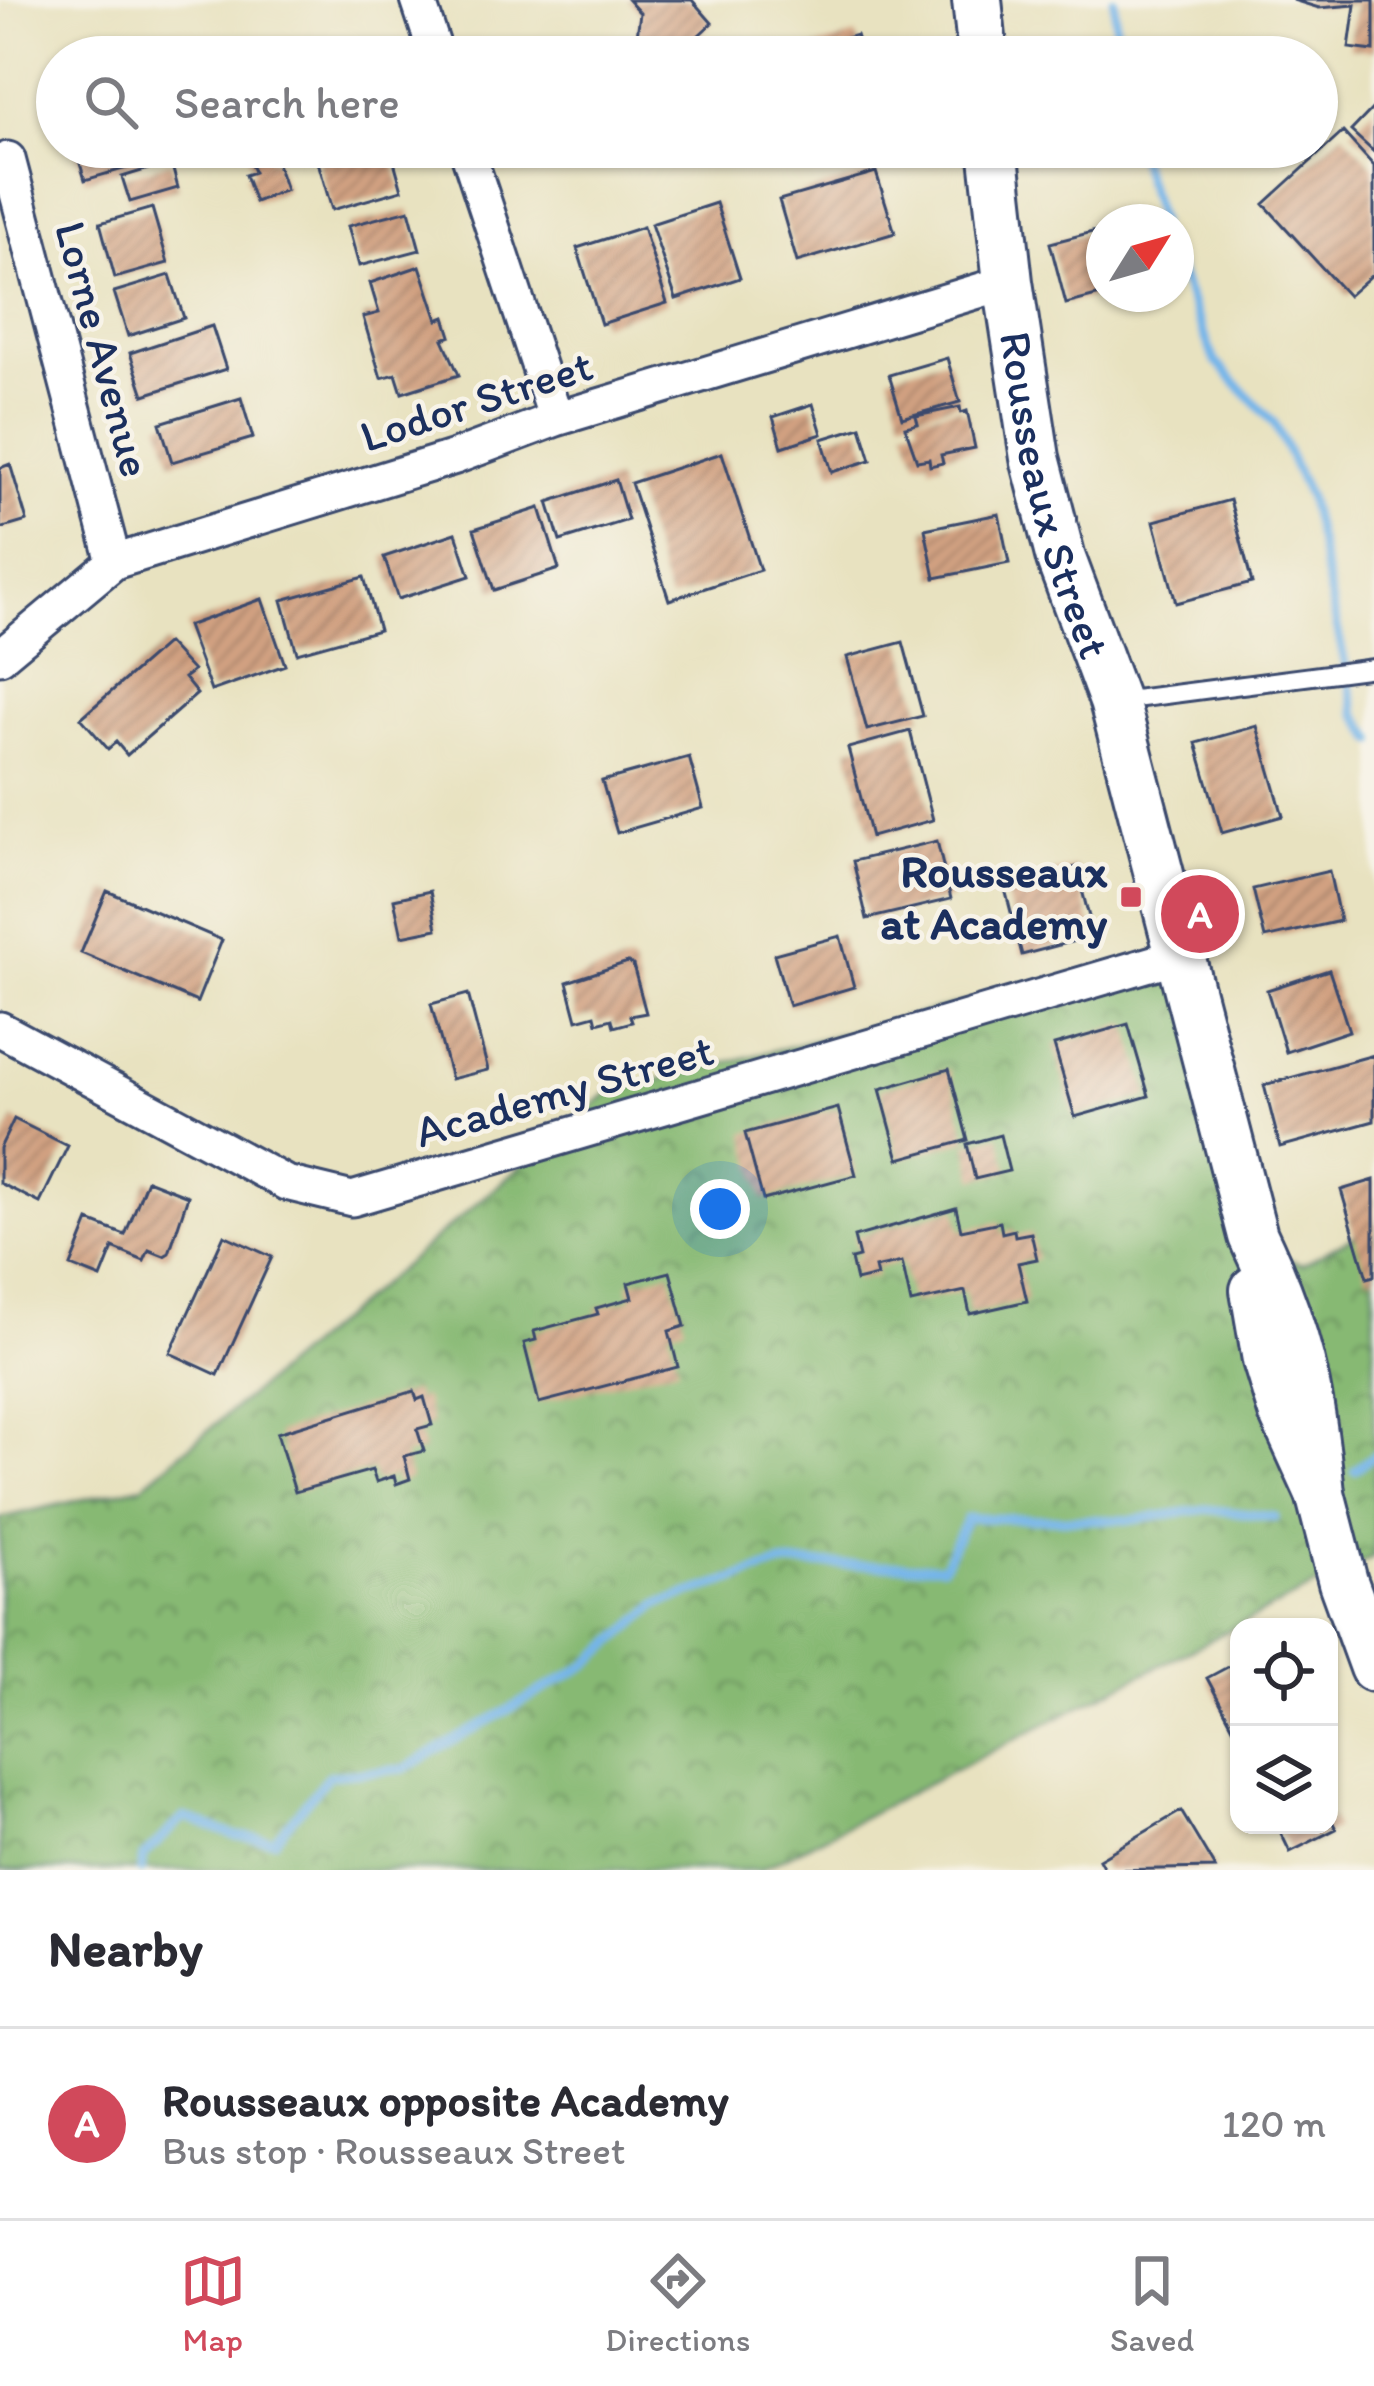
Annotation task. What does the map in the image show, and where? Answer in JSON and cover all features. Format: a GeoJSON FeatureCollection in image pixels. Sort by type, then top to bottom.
{"type":"FeatureCollection","features":[{"type":"Feature","properties":{"kind":"main road"},"geometry":{"type":"LineString","coordinates":[[977,0],[981,36]]}},
{"type":"Feature","properties":{"kind":"main road","name":"Rousseaux Street"},"geometry":{"type":"LineString","coordinates":[[995,168],[1035,458],[1061,559],[1114,701],[1253,1236],[1256,1304],[1267,1360],[1283,1412],[1320,1492],[1343,1582],[1374,1667]]}},
{"type":"Feature","properties":{"kind":"street"},"geometry":{"type":"LineString","coordinates":[[418,0],[430,36]]}},
{"type":"Feature","properties":{"kind":"street","name":"Lorne Avenue"},"geometry":{"type":"LineString","coordinates":[[8,159],[115,562]]}},
{"type":"Feature","properties":{"kind":"street"},"geometry":{"type":"LineString","coordinates":[[473,168],[556,419]]}},
{"type":"Feature","properties":{"kind":"street","name":"Lodor Street"},"geometry":{"type":"LineString","coordinates":[[0,656],[115,562],[455,458],[556,419],[1008,282]]}},
{"type":"Feature","properties":{"kind":"street","name":"Academy Street"},"geometry":{"type":"LineString","coordinates":[[0,1029],[286,1183],[352,1199],[1177,956]]}},
{"type":"Feature","properties":{"kind":"lane"},"geometry":{"type":"LineString","coordinates":[[1114,701],[1372,669]]}},
{"type":"Feature","properties":{"kind":"green space"},"geometry":{"type":"Polygon","coordinates":[[[1190,946],[1275,1256],[1303,1264],[1374,1225],[1374,1556],[1253,1618],[1230,1618],[1230,1630],[759,1870],[0,1870],[0,1518],[142,1486],[609,1092],[1190,946]]]}},
{"type":"Feature","properties":{"kind":"building"},"geometry":{"type":"Polygon","coordinates":[[[628,0],[692,0],[712,23],[698,36],[637,36],[640,13],[628,0]]]}},
{"type":"Feature","properties":{"kind":"building"},"geometry":{"type":"Polygon","coordinates":[[[1293,0],[1374,0],[1374,51],[1349,48],[1355,5],[1319,8],[1293,0]]]}},
{"type":"Feature","properties":{"kind":"building"},"geometry":{"type":"Polygon","coordinates":[[[1374,107],[1374,152],[1351,131],[1374,107]]]}},
{"type":"Feature","properties":{"kind":"building"},"geometry":{"type":"Polygon","coordinates":[[[1343,132],[1374,166],[1374,273],[1348,296],[1264,204],[1304,168],[1338,168],[1338,137],[1343,132]]]}},
{"type":"Feature","properties":{"kind":"building"},"geometry":{"type":"Polygon","coordinates":[[[81,168],[127,168],[85,180],[81,168]]]}},
{"type":"Feature","properties":{"kind":"building"},"geometry":{"type":"Polygon","coordinates":[[[151,168],[173,168],[178,188],[130,202],[122,177],[151,168]]]}},
{"type":"Feature","properties":{"kind":"building"},"geometry":{"type":"Polygon","coordinates":[[[253,168],[278,168],[286,190],[255,202],[245,175],[254,172],[253,168]]]}},
{"type":"Feature","properties":{"kind":"building"},"geometry":{"type":"Polygon","coordinates":[[[320,168],[396,168],[402,190],[332,210],[320,168]]]}},
{"type":"Feature","properties":{"kind":"building"},"geometry":{"type":"Polygon","coordinates":[[[876,172],[895,233],[797,262],[779,200],[876,172]]]}},
{"type":"Feature","properties":{"kind":"building"},"geometry":{"type":"Polygon","coordinates":[[[716,203],[740,278],[676,299],[651,224],[716,203]]]}},
{"type":"Feature","properties":{"kind":"building"},"geometry":{"type":"Polygon","coordinates":[[[152,208],[168,263],[115,278],[100,223],[152,208]]]}},
{"type":"Feature","properties":{"kind":"building"},"geometry":{"type":"Polygon","coordinates":[[[409,210],[420,250],[359,266],[348,226],[409,210]]]}},
{"type":"Feature","properties":{"kind":"building"},"geometry":{"type":"Polygon","coordinates":[[[643,227],[667,303],[601,324],[577,248],[643,227]]]}},
{"type":"Feature","properties":{"kind":"building"},"geometry":{"type":"Polygon","coordinates":[[[1086,234],[1086,299],[1066,304],[1050,243],[1086,234]]]}},
{"type":"Feature","properties":{"kind":"building"},"geometry":{"type":"Polygon","coordinates":[[[420,266],[438,320],[445,317],[451,336],[443,339],[459,375],[402,393],[396,374],[381,378],[363,317],[379,313],[370,283],[420,266]]]}},
{"type":"Feature","properties":{"kind":"building"},"geometry":{"type":"Polygon","coordinates":[[[170,275],[184,318],[128,336],[114,292],[170,275]]]}},
{"type":"Feature","properties":{"kind":"building"},"geometry":{"type":"Polygon","coordinates":[[[212,326],[226,369],[144,395],[130,353],[212,326]]]}},
{"type":"Feature","properties":{"kind":"building"},"geometry":{"type":"Polygon","coordinates":[[[947,358],[960,402],[902,418],[889,375],[947,358]]]}},
{"type":"Feature","properties":{"kind":"building"},"geometry":{"type":"Polygon","coordinates":[[[241,398],[253,438],[172,462],[160,423],[241,398]]]}},
{"type":"Feature","properties":{"kind":"building"},"geometry":{"type":"Polygon","coordinates":[[[813,404],[822,434],[782,447],[773,417],[813,404]]]}},
{"type":"Feature","properties":{"kind":"building"},"geometry":{"type":"Polygon","coordinates":[[[960,407],[961,413],[967,411],[975,448],[941,455],[943,463],[930,466],[929,459],[917,461],[905,427],[918,424],[916,416],[960,407]]]}},
{"type":"Feature","properties":{"kind":"building"},"geometry":{"type":"Polygon","coordinates":[[[861,427],[871,460],[832,472],[822,439],[861,427]]]}},
{"type":"Feature","properties":{"kind":"building"},"geometry":{"type":"Polygon","coordinates":[[[722,453],[760,570],[669,600],[631,483],[722,453]]]}},
{"type":"Feature","properties":{"kind":"building"},"geometry":{"type":"Polygon","coordinates":[[[10,464],[27,521],[0,529],[0,468],[10,464]]]}},
{"type":"Feature","properties":{"kind":"building"},"geometry":{"type":"Polygon","coordinates":[[[616,480],[628,520],[560,541],[548,502],[616,480]]]}},
{"type":"Feature","properties":{"kind":"building"},"geometry":{"type":"Polygon","coordinates":[[[1230,500],[1252,583],[1176,603],[1154,521],[1230,500]]]}},
{"type":"Feature","properties":{"kind":"building"},"geometry":{"type":"Polygon","coordinates":[[[540,508],[559,569],[494,590],[474,529],[540,508]]]}},
{"type":"Feature","properties":{"kind":"building"},"geometry":{"type":"Polygon","coordinates":[[[999,514],[1009,563],[935,578],[925,529],[999,514]]]}},
{"type":"Feature","properties":{"kind":"building"},"geometry":{"type":"Polygon","coordinates":[[[456,533],[470,576],[398,599],[384,557],[456,533]]]}},
{"type":"Feature","properties":{"kind":"building"},"geometry":{"type":"Polygon","coordinates":[[[364,577],[379,630],[297,653],[282,600],[364,577]]]}},
{"type":"Feature","properties":{"kind":"building"},"geometry":{"type":"Polygon","coordinates":[[[262,599],[285,665],[211,691],[187,626],[262,599]]]}},
{"type":"Feature","properties":{"kind":"building"},"geometry":{"type":"Polygon","coordinates":[[[903,642],[923,716],[867,730],[847,657],[903,642]]]}},
{"type":"Feature","properties":{"kind":"building"},"geometry":{"type":"Polygon","coordinates":[[[167,643],[193,671],[184,678],[197,694],[127,755],[116,742],[108,749],[81,718],[167,643]]]}},
{"type":"Feature","properties":{"kind":"building"},"geometry":{"type":"Polygon","coordinates":[[[1257,726],[1283,816],[1222,833],[1196,743],[1257,726]]]}},
{"type":"Feature","properties":{"kind":"building"},"geometry":{"type":"Polygon","coordinates":[[[910,731],[933,820],[871,837],[848,748],[910,731]]]}},
{"type":"Feature","properties":{"kind":"building"},"geometry":{"type":"Polygon","coordinates":[[[689,757],[703,808],[617,833],[602,781],[689,757]]]}},
{"type":"Feature","properties":{"kind":"building"},"geometry":{"type":"Polygon","coordinates":[[[937,841],[951,899],[867,919],[853,861],[937,841]]]}},
{"type":"Feature","properties":{"kind":"building"},"geometry":{"type":"Polygon","coordinates":[[[1076,867],[1094,936],[1022,955],[1004,885],[1076,867]]]}},
{"type":"Feature","properties":{"kind":"building"},"geometry":{"type":"Polygon","coordinates":[[[1329,871],[1340,921],[1265,938],[1253,889],[1329,871]]]}},
{"type":"Feature","properties":{"kind":"building"},"geometry":{"type":"Polygon","coordinates":[[[107,891],[222,940],[197,1002],[81,953],[107,891]]]}},
{"type":"Feature","properties":{"kind":"building"},"geometry":{"type":"Polygon","coordinates":[[[430,891],[437,929],[402,936],[394,899],[430,891]]]}},
{"type":"Feature","properties":{"kind":"building"},"geometry":{"type":"Polygon","coordinates":[[[840,936],[854,987],[789,1006],[774,954],[840,936]]]}},
{"type":"Feature","properties":{"kind":"building"},"geometry":{"type":"Polygon","coordinates":[[[628,962],[633,965],[646,1013],[630,1016],[632,1022],[614,1027],[612,1019],[597,1023],[595,1015],[577,1020],[567,982],[628,962]]]}},
{"type":"Feature","properties":{"kind":"building"},"geometry":{"type":"Polygon","coordinates":[[[1329,970],[1349,1031],[1286,1052],[1267,990],[1329,970]]]}},
{"type":"Feature","properties":{"kind":"building"},"geometry":{"type":"Polygon","coordinates":[[[468,994],[488,1070],[451,1079],[431,1004],[468,994]]]}},
{"type":"Feature","properties":{"kind":"building"},"geometry":{"type":"Polygon","coordinates":[[[1128,1024],[1149,1096],[1075,1117],[1054,1045],[1128,1024]]]}},
{"type":"Feature","properties":{"kind":"building"},"geometry":{"type":"Polygon","coordinates":[[[1374,1055],[1374,1121],[1280,1147],[1264,1085],[1374,1055]]]}},
{"type":"Feature","properties":{"kind":"building"},"geometry":{"type":"Polygon","coordinates":[[[949,1069],[968,1140],[899,1159],[880,1089],[949,1069]]]}},
{"type":"Feature","properties":{"kind":"building"},"geometry":{"type":"Polygon","coordinates":[[[838,1108],[856,1175],[763,1200],[745,1133],[838,1108]]]}},
{"type":"Feature","properties":{"kind":"building"},"geometry":{"type":"Polygon","coordinates":[[[14,1119],[68,1146],[40,1203],[0,1183],[0,1148],[14,1119]]]}},
{"type":"Feature","properties":{"kind":"building"},"geometry":{"type":"Polygon","coordinates":[[[1000,1135],[1009,1171],[975,1179],[967,1144],[1000,1135]]]}},
{"type":"Feature","properties":{"kind":"building"},"geometry":{"type":"Polygon","coordinates":[[[147,1180],[188,1196],[169,1253],[164,1256],[149,1250],[144,1261],[113,1248],[101,1278],[71,1266],[89,1221],[125,1235],[147,1180]]]}},
{"type":"Feature","properties":{"kind":"building"},"geometry":{"type":"Polygon","coordinates":[[[1374,1180],[1374,1276],[1367,1278],[1341,1190],[1374,1180]]]}},
{"type":"Feature","properties":{"kind":"building"},"geometry":{"type":"Polygon","coordinates":[[[956,1208],[961,1230],[1000,1222],[1002,1233],[1031,1233],[1037,1259],[1018,1263],[1027,1301],[970,1314],[965,1291],[911,1303],[902,1262],[875,1268],[877,1276],[856,1281],[851,1259],[859,1257],[854,1237],[956,1208]]]}},
{"type":"Feature","properties":{"kind":"building"},"geometry":{"type":"Polygon","coordinates":[[[224,1235],[272,1257],[218,1375],[170,1353],[224,1235]]]}},
{"type":"Feature","properties":{"kind":"building"},"geometry":{"type":"Polygon","coordinates":[[[670,1272],[685,1326],[669,1331],[678,1367],[539,1403],[524,1343],[536,1340],[534,1331],[598,1314],[596,1308],[632,1298],[628,1283],[670,1272]]]}},
{"type":"Feature","properties":{"kind":"building"},"geometry":{"type":"Polygon","coordinates":[[[414,1391],[417,1400],[424,1397],[432,1425],[417,1429],[424,1451],[404,1456],[410,1479],[396,1484],[394,1476],[376,1482],[372,1470],[295,1492],[277,1433],[414,1391]]]}},
{"type":"Feature","properties":{"kind":"building"},"geometry":{"type":"Polygon","coordinates":[[[1230,1666],[1230,1721],[1207,1678],[1230,1666]]]}},
{"type":"Feature","properties":{"kind":"building"},"geometry":{"type":"Polygon","coordinates":[[[1181,1811],[1215,1868],[1105,1870],[1099,1859],[1181,1811]]]}},
{"type":"Feature","properties":{"kind":"building"},"geometry":{"type":"Polygon","coordinates":[[[1281,1834],[1326,1834],[1290,1852],[1281,1834]]]}},
{"type":"Feature","properties":{"kind":"waterway"},"geometry":{"type":"LineString","coordinates":[[1114,0],[1117,36]]}},
{"type":"Feature","properties":{"kind":"waterway"},"geometry":{"type":"LineString","coordinates":[[1142,168],[1153,204]]}},
{"type":"Feature","properties":{"kind":"waterway"},"geometry":{"type":"LineString","coordinates":[[1194,310],[1215,361],[1275,424],[1309,499],[1356,713],[1374,740]]}},
{"type":"Feature","properties":{"kind":"waterway"},"geometry":{"type":"LineString","coordinates":[[1355,1470],[1374,1455]]}},
{"type":"Feature","properties":{"kind":"waterway"},"geometry":{"type":"LineString","coordinates":[[141,1870],[143,1857],[184,1817],[236,1836],[274,1840],[329,1775],[404,1769],[587,1665],[658,1604],[781,1564],[943,1566],[967,1518],[1133,1520],[1206,1509],[1275,1517]]}},
{"type":"Feature","properties":{"kind":"place","name":"Rousseaux at Academy"},"geometry":{"type":"Point","coordinates":[1131,897]}},
{"type":"Feature","properties":{"kind":"place","name":"Rousseaux opposite Academy"},"geometry":{"type":"Point","coordinates":[1200,914]}}]}
